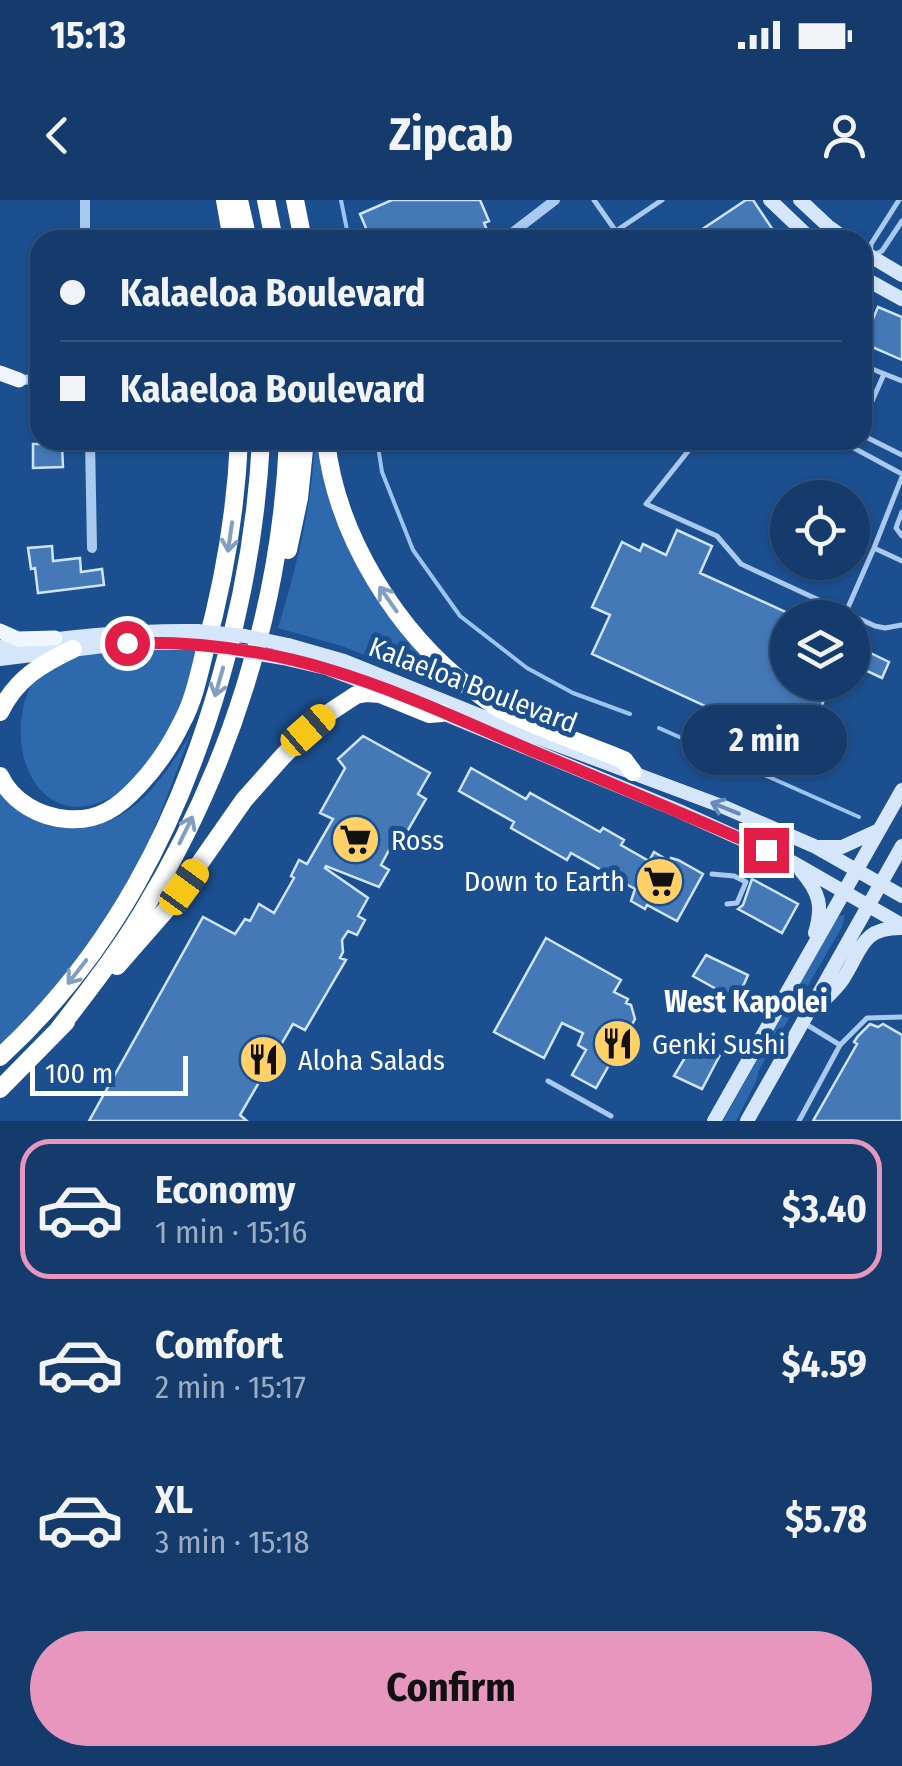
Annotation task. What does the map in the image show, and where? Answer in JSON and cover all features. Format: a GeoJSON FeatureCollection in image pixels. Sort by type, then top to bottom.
{"type":"FeatureCollection","features":[{"type":"Feature","properties":{"kind":"highway"},"geometry":{"type":"LineString","coordinates":[[226,200],[230,230]]}},
{"type":"Feature","properties":{"kind":"highway"},"geometry":{"type":"LineString","coordinates":[[239,200],[246,230]]}},
{"type":"Feature","properties":{"kind":"highway"},"geometry":{"type":"LineString","coordinates":[[266,200],[272,230]]}},
{"type":"Feature","properties":{"kind":"highway"},"geometry":{"type":"LineString","coordinates":[[295,200],[300,230]]}},
{"type":"Feature","properties":{"kind":"highway"},"geometry":{"type":"LineString","coordinates":[[0,776],[15,797],[38,812],[83,820],[122,804],[149,775],[183,721],[194,691],[228,548],[239,450]]}},
{"type":"Feature","properties":{"kind":"highway"},"geometry":{"type":"LineString","coordinates":[[0,1057],[56,1000],[101,941],[144,874],[164,833],[202,740],[242,597],[253,536],[261,450]]}},
{"type":"Feature","properties":{"kind":"highway"},"geometry":{"type":"LineString","coordinates":[[264,626],[284,499],[287,450]]}},
{"type":"Feature","properties":{"kind":"highway"},"geometry":{"type":"LineString","coordinates":[[58,1030],[123,942],[164,875],[216,766],[278,591],[299,498],[304,450]]}},
{"type":"Feature","properties":{"kind":"highway"},"geometry":{"type":"LineString","coordinates":[[328,450],[355,542],[387,600],[428,651],[502,710],[624,760],[633,772]]}},
{"type":"Feature","properties":{"kind":"highway"},"geometry":{"type":"LineString","coordinates":[[0,712],[22,679],[72,649]]}},
{"type":"Feature","properties":{"kind":"highway"},"geometry":{"type":"LineString","coordinates":[[340,704],[351,676]]}},
{"type":"Feature","properties":{"kind":"highway"},"geometry":{"type":"LineString","coordinates":[[0,1089],[172,904],[244,800],[308,730],[340,704],[367,693],[380,694],[429,714],[442,713]]}},
{"type":"Feature","properties":{"kind":"main road"},"geometry":{"type":"LineString","coordinates":[[770,200],[802,230]]}},
{"type":"Feature","properties":{"kind":"main road"},"geometry":{"type":"LineString","coordinates":[[800,200],[832,230]]}},
{"type":"Feature","properties":{"kind":"main road"},"geometry":{"type":"LineString","coordinates":[[872,262],[902,276]]}},
{"type":"Feature","properties":{"kind":"main road"},"geometry":{"type":"LineString","coordinates":[[872,282],[902,299]]}},
{"type":"Feature","properties":{"kind":"main road","name":"Kalaeloa Boulevard"},"geometry":{"type":"LineString","coordinates":[[0,647],[147,630],[344,661],[724,807],[814,846],[902,896]]}},
{"type":"Feature","properties":{"kind":"main road"},"geometry":{"type":"LineString","coordinates":[[0,631],[18,639],[56,638]]}},
{"type":"Feature","properties":{"kind":"main road","name":"Kalaeloa Boulevard"},"geometry":{"type":"LineString","coordinates":[[0,659],[195,637]]}},
{"type":"Feature","properties":{"kind":"main road","name":"Kalaeloa Boulevard"},"geometry":{"type":"LineString","coordinates":[[285,651],[679,811],[794,863],[902,926]]}},
{"type":"Feature","properties":{"kind":"main road"},"geometry":{"type":"LineString","coordinates":[[715,1118],[902,790]]}},
{"type":"Feature","properties":{"kind":"main road"},"geometry":{"type":"LineString","coordinates":[[814,846],[842,847],[880,830]]}},
{"type":"Feature","properties":{"kind":"main road"},"geometry":{"type":"LineString","coordinates":[[748,1121],[902,846]]}},
{"type":"Feature","properties":{"kind":"main road"},"geometry":{"type":"LineString","coordinates":[[794,863],[819,897],[818,924],[809,953]]}},
{"type":"Feature","properties":{"kind":"main road"},"geometry":{"type":"LineString","coordinates":[[803,1023],[842,981],[870,934],[902,926]]}},
{"type":"Feature","properties":{"kind":"street"},"geometry":{"type":"LineString","coordinates":[[85,200],[86,230]]}},
{"type":"Feature","properties":{"kind":"street"},"geometry":{"type":"LineString","coordinates":[[516,230],[556,200]]}},
{"type":"Feature","properties":{"kind":"street"},"geometry":{"type":"LineString","coordinates":[[4,382],[30,380]]}},
{"type":"Feature","properties":{"kind":"street"},"geometry":{"type":"LineString","coordinates":[[90,450],[92,548]]}},
{"type":"Feature","properties":{"kind":"lane"},"geometry":{"type":"LineString","coordinates":[[594,200],[615,230]]}},
{"type":"Feature","properties":{"kind":"lane"},"geometry":{"type":"LineString","coordinates":[[617,230],[662,200]]}},
{"type":"Feature","properties":{"kind":"lane"},"geometry":{"type":"LineString","coordinates":[[872,242],[899,200]]}},
{"type":"Feature","properties":{"kind":"lane"},"geometry":{"type":"LineString","coordinates":[[872,256],[882,252],[902,220]]}},
{"type":"Feature","properties":{"kind":"lane"},"geometry":{"type":"LineString","coordinates":[[872,369],[902,381]]}},
{"type":"Feature","properties":{"kind":"lane"},"geometry":{"type":"LineString","coordinates":[[872,401],[884,374]]}},
{"type":"Feature","properties":{"kind":"lane"},"geometry":{"type":"LineString","coordinates":[[872,440],[902,456]]}},
{"type":"Feature","properties":{"kind":"lane"},"geometry":{"type":"LineString","coordinates":[[689,450],[646,504],[717,536],[741,564],[820,600]]}},
{"type":"Feature","properties":{"kind":"lane"},"geometry":{"type":"LineString","coordinates":[[851,600],[899,494],[902,475],[857,450]]}},
{"type":"Feature","properties":{"kind":"lane"},"geometry":{"type":"LineString","coordinates":[[902,512],[896,528],[902,536]]}},
{"type":"Feature","properties":{"kind":"lane"},"geometry":{"type":"LineString","coordinates":[[874,548],[902,560]]}},
{"type":"Feature","properties":{"kind":"lane"},"geometry":{"type":"LineString","coordinates":[[870,624],[885,628],[902,624]]}},
{"type":"Feature","properties":{"kind":"lane"},"geometry":{"type":"LineString","coordinates":[[712,874],[734,876],[746,882],[737,903],[727,904]]}},
{"type":"Feature","properties":{"kind":"lane"},"geometry":{"type":"LineString","coordinates":[[799,1121],[840,1044],[867,1018],[902,1017]]}},
{"type":"Feature","properties":{"kind":"lane"},"geometry":{"type":"LineString","coordinates":[[803,1023],[840,1044]]}},
{"type":"Feature","properties":{"kind":"lane"},"geometry":{"type":"LineString","coordinates":[[548,1081],[611,1116]]}},
{"type":"Feature","properties":{"kind":"shaded area"},"geometry":{"type":"Polygon","coordinates":[[[314,450],[327,450],[359,556],[483,703],[342,646],[278,628],[311,488],[314,450]]]}},
{"type":"Feature","properties":{"kind":"shaded area"},"geometry":{"type":"Polygon","coordinates":[[[199,646],[178,711],[143,772],[108,799],[83,807],[61,804],[44,793],[31,776],[23,755],[24,705],[33,681],[56,662],[90,652],[199,646]]]}},
{"type":"Feature","properties":{"kind":"shaded area"},"geometry":{"type":"Polygon","coordinates":[[[191,733],[149,841],[105,923],[47,997],[0,1048],[0,783],[51,825],[97,825],[115,818],[146,796],[191,733]]]}},
{"type":"Feature","properties":{"kind":"shaded area"},"geometry":{"type":"Polygon","coordinates":[[[845,915],[842,927],[759,1070],[736,1121],[723,1121],[838,916],[845,915]]]}},
{"type":"Feature","properties":{"kind":"building"},"geometry":{"type":"Polygon","coordinates":[[[392,200],[480,200],[489,221],[484,223],[487,230],[367,230],[360,214],[392,200]]]}},
{"type":"Feature","properties":{"kind":"building"},"geometry":{"type":"Polygon","coordinates":[[[746,200],[753,200],[773,230],[701,230],[746,200]]]}},
{"type":"Feature","properties":{"kind":"building"},"geometry":{"type":"Polygon","coordinates":[[[878,307],[902,317],[902,360],[872,347],[872,321],[878,307]]]}},
{"type":"Feature","properties":{"kind":"building"},"geometry":{"type":"Polygon","coordinates":[[[33,450],[62,450],[63,467],[33,468],[33,450]]]}},
{"type":"Feature","properties":{"kind":"building"},"geometry":{"type":"Polygon","coordinates":[[[677,530],[712,546],[700,573],[770,605],[770,700],[824,700],[813,725],[803,720],[792,746],[592,654],[610,615],[592,607],[622,542],[640,551],[643,544],[666,555],[677,530]]]}},
{"type":"Feature","properties":{"kind":"building"},"geometry":{"type":"Polygon","coordinates":[[[52,546],[53,561],[80,558],[81,572],[102,569],[104,585],[38,593],[28,548],[52,546]]]}},
{"type":"Feature","properties":{"kind":"building"},"geometry":{"type":"Polygon","coordinates":[[[870,653],[889,662],[882,678],[870,672],[870,653]]]}},
{"type":"Feature","properties":{"kind":"building"},"geometry":{"type":"Polygon","coordinates":[[[363,736],[430,773],[418,794],[426,799],[401,842],[395,839],[381,865],[389,870],[379,887],[326,866],[368,898],[358,916],[365,920],[357,935],[348,931],[342,940],[340,958],[346,960],[305,1030],[293,1024],[240,1115],[247,1121],[89,1121],[203,917],[235,934],[245,919],[250,921],[259,904],[274,913],[294,878],[291,876],[299,860],[307,864],[333,819],[320,813],[345,768],[338,759],[363,736]]]}},
{"type":"Feature","properties":{"kind":"building"},"geometry":{"type":"Polygon","coordinates":[[[471,768],[526,799],[530,793],[600,832],[603,828],[624,840],[621,845],[649,861],[654,852],[703,874],[677,921],[631,901],[635,889],[571,853],[567,860],[511,828],[514,822],[459,791],[471,768]]]}},
{"type":"Feature","properties":{"kind":"building"},"geometry":{"type":"Polygon","coordinates":[[[752,879],[798,904],[782,933],[738,909],[752,879]]]}},
{"type":"Feature","properties":{"kind":"building"},"geometry":{"type":"Polygon","coordinates":[[[546,938],[621,980],[614,992],[631,1005],[635,1019],[596,1088],[572,1075],[586,1050],[578,1045],[583,1033],[562,1023],[544,1058],[494,1032],[546,938]]]}},
{"type":"Feature","properties":{"kind":"building"},"geometry":{"type":"Polygon","coordinates":[[[706,955],[748,975],[740,993],[727,995],[693,976],[706,955]]]}},
{"type":"Feature","properties":{"kind":"building"},"geometry":{"type":"Polygon","coordinates":[[[870,1024],[883,1024],[902,1035],[902,1121],[813,1121],[857,1044],[854,1042],[870,1024]]]}},
{"type":"Feature","properties":{"kind":"building"},"geometry":{"type":"Polygon","coordinates":[[[696,1039],[721,1053],[702,1089],[674,1076],[696,1039]]]}},
{"type":"Feature","properties":{"kind":"waterway"},"geometry":{"type":"LineString","coordinates":[[341,200],[347,230]]}},
{"type":"Feature","properties":{"kind":"waterway"},"geometry":{"type":"LineString","coordinates":[[379,450],[382,472],[413,550],[460,616],[527,668],[573,693],[630,714]]}},
{"type":"Feature","properties":{"kind":"waterway"},"geometry":{"type":"LineString","coordinates":[[659,728],[859,817]]}},
{"type":"Feature","properties":{"kind":"place","name":"Ross"},"geometry":{"type":"Point","coordinates":[356,840]}},
{"type":"Feature","properties":{"kind":"place","name":"Down to Earth"},"geometry":{"type":"Point","coordinates":[660,881]}},
{"type":"Feature","properties":{"kind":"place","name":"Genki Sushi"},"geometry":{"type":"Point","coordinates":[617,1044]}},
{"type":"Feature","properties":{"kind":"place","name":"Aloha Salads"},"geometry":{"type":"Point","coordinates":[263,1060]}},
{"type":"Feature","properties":{"kind":"district","name":"West Kapolei"},"geometry":{"type":"Point","coordinates":[746,1002]}},
{"type":"Feature","properties":{"kind":"route"},"geometry":{"type":"LineString","coordinates":[[127,643],[194,644],[242,650],[351,676],[766,850]]}}]}
